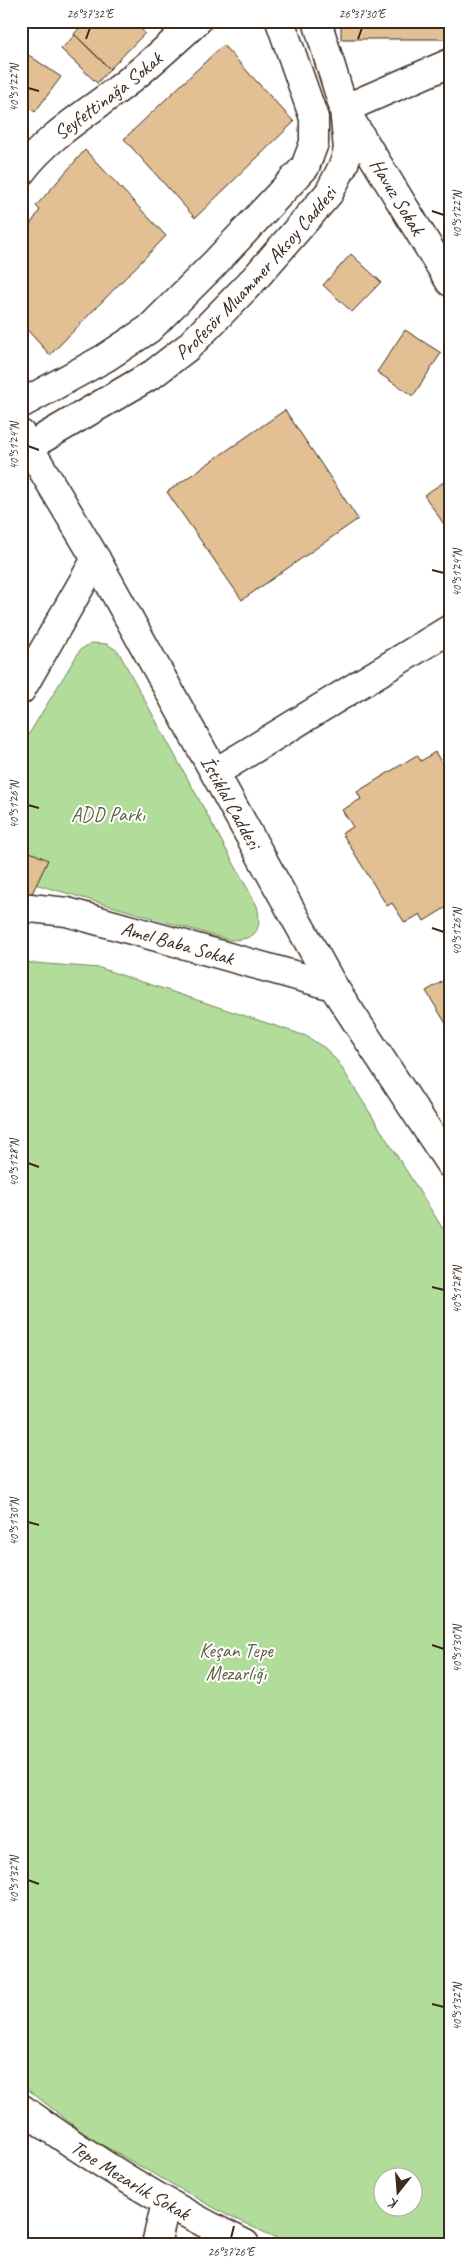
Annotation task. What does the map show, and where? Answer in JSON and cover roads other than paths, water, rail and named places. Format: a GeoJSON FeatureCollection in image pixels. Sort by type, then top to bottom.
{"type":"FeatureCollection","features":[{"type":"Feature","properties":{"kind":"street","name":"Seyfettinağa Sokak"},"geometry":{"type":"LineString","coordinates":[[21,172],[42,148],[71,123],[128,81],[197,21]]}},
{"type":"Feature","properties":{"kind":"street","name":"Profesör Muammer Aksoy Caddesi"},"geometry":{"type":"LineString","coordinates":[[21,404],[105,358],[149,329],[214,264],[305,167],[314,143],[314,118],[280,21]]}},
{"type":"Feature","properties":{"kind":"street","name":"Profesör Muammer Aksoy Caddesi"},"geometry":{"type":"LineString","coordinates":[[25,441],[167,365],[194,342],[256,278],[330,193],[337,180],[348,149],[344,109],[317,21]]}},
{"type":"Feature","properties":{"kind":"street"},"geometry":{"type":"LineString","coordinates":[[344,109],[450,64]]}},
{"type":"Feature","properties":{"kind":"street","name":"Havuz Sokak"},"geometry":{"type":"LineString","coordinates":[[344,109],[450,282]]}},
{"type":"Feature","properties":{"kind":"street","name":"İstiklal Caddesi"},"geometry":{"type":"LineString","coordinates":[[25,441],[96,559],[216,772],[333,986],[450,1164]]}},
{"type":"Feature","properties":{"kind":"street"},"geometry":{"type":"LineString","coordinates":[[21,690],[96,559]]}},
{"type":"Feature","properties":{"kind":"street"},"geometry":{"type":"LineString","coordinates":[[216,772],[450,629]]}},
{"type":"Feature","properties":{"kind":"street","name":"Amel Baba Sokak"},"geometry":{"type":"LineString","coordinates":[[21,907],[67,912],[333,986]]}},
{"type":"Feature","properties":{"kind":"street","name":"Tepe Mezarlık Sokak"},"geometry":{"type":"LineString","coordinates":[[21,2108],[115,2173],[166,2203],[245,2244]]}},
{"type":"Feature","properties":{"kind":"street"},"geometry":{"type":"LineString","coordinates":[[156,2244],[166,2203]]}},
{"type":"Feature","properties":{"kind":"park label","name":"ADD Parkı"},"geometry":{"type":"Point","coordinates":[108,814]}},
{"type":"Feature","properties":{"kind":"park label","name":"Keşan Tepe Mezarlığı"},"geometry":{"type":"Point","coordinates":[236,1662]}}]}
